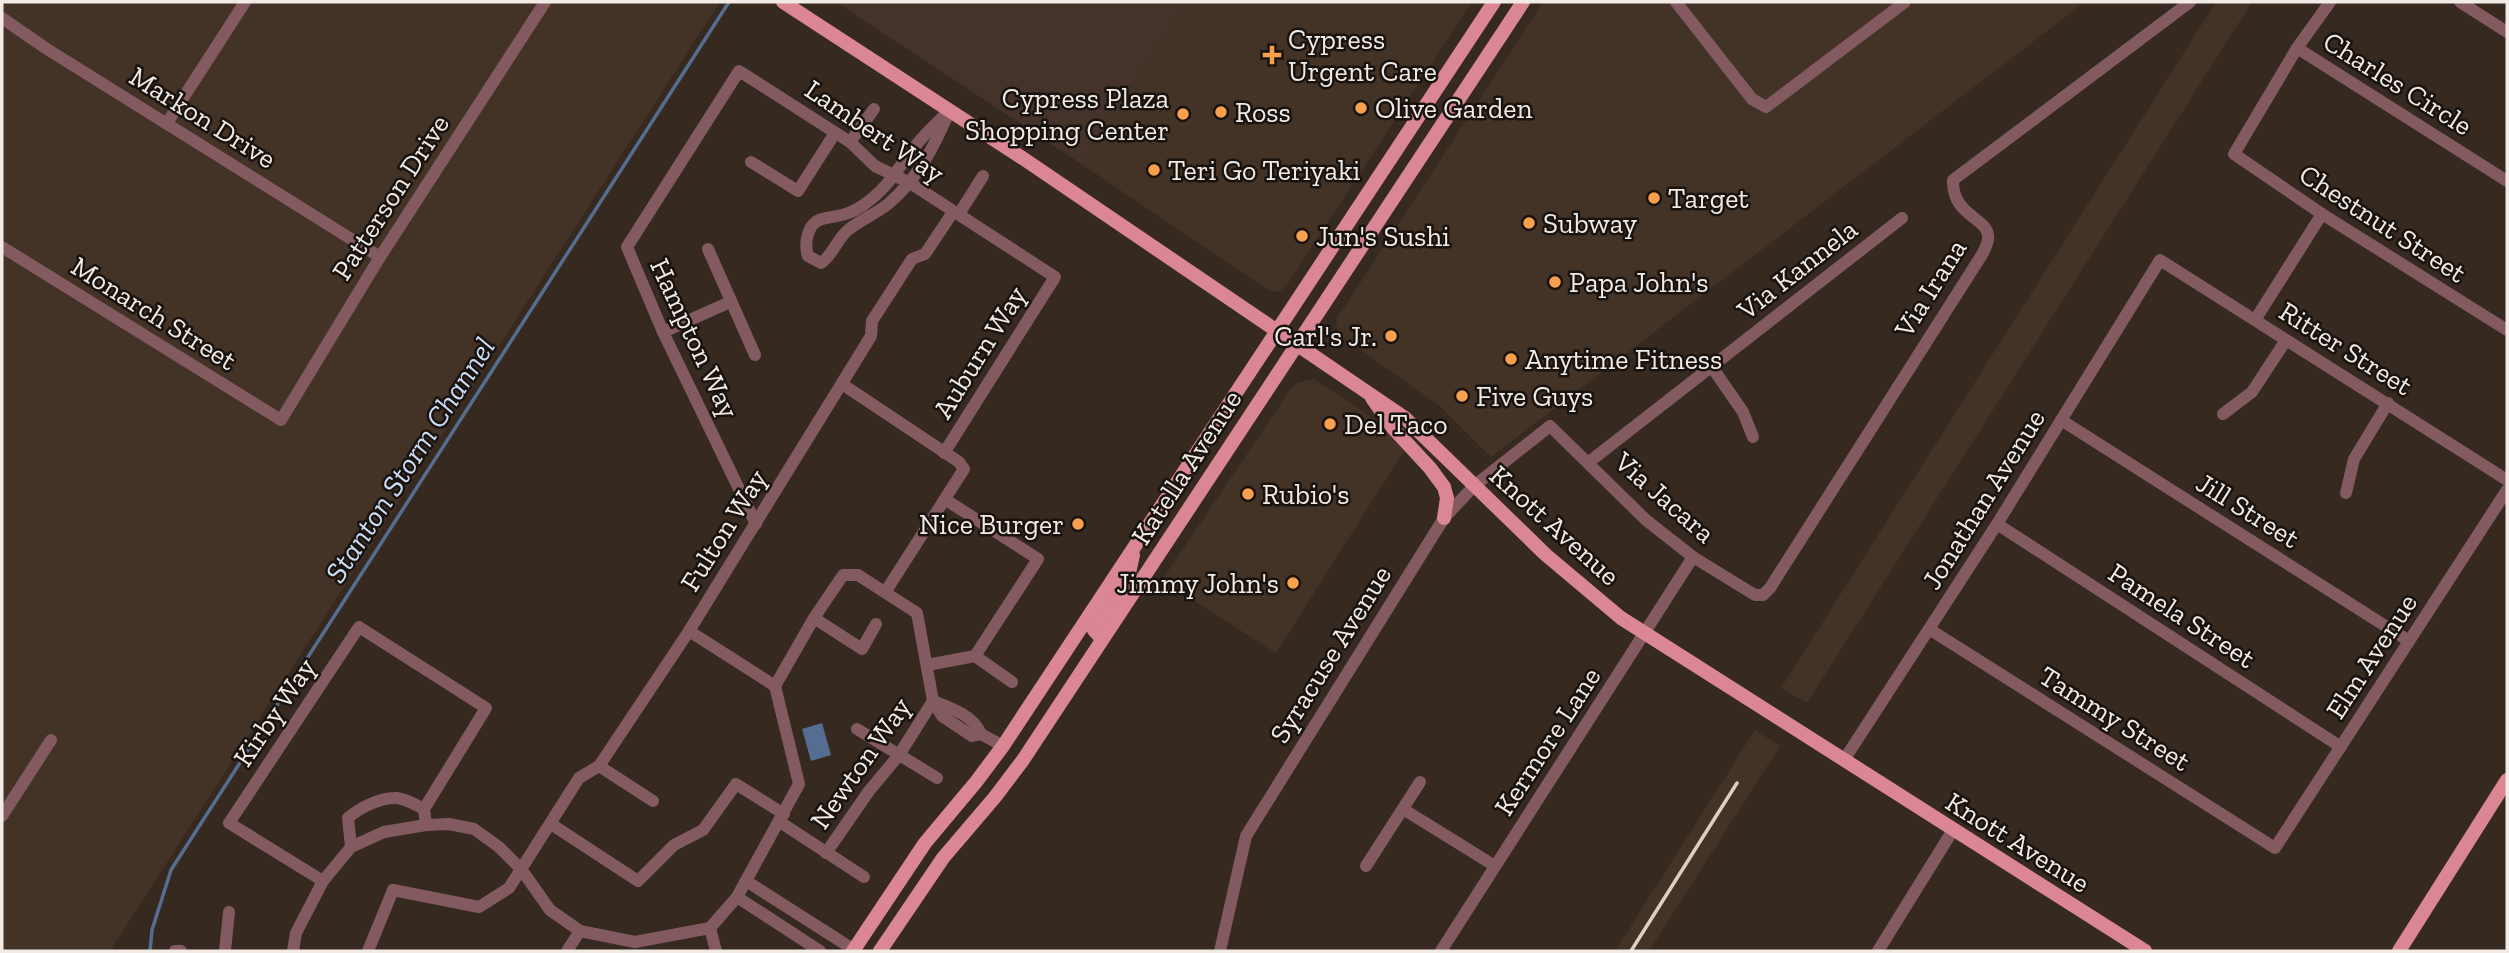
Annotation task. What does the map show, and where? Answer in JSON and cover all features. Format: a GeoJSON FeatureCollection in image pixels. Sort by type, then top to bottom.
{"type":"FeatureCollection","features":[{"type":"Feature","properties":{"kind":"main road","name":"Knott Avenue"},"geometry":{"type":"LineString","coordinates":[[783,2],[950,110],[1405,418],[1546,555],[1621,618],[2145,951]]}},
{"type":"Feature","properties":{"kind":"main road","name":"Katella Avenue"},"geometry":{"type":"LineString","coordinates":[[854,951],[925,843],[1003,746],[1494,2]]}},
{"type":"Feature","properties":{"kind":"main road","name":"Katella Avenue"},"geometry":{"type":"LineString","coordinates":[[880,951],[943,858],[1023,760],[1523,2]]}},
{"type":"Feature","properties":{"kind":"main road"},"geometry":{"type":"LineString","coordinates":[[1365,389],[1393,428],[1444,487],[1447,498],[1444,518]]}},
{"type":"Feature","properties":{"kind":"main road"},"geometry":{"type":"LineString","coordinates":[[1102,639],[1094,631],[1128,576],[1134,547]]}},
{"type":"Feature","properties":{"kind":"main road"},"geometry":{"type":"LineString","coordinates":[[2399,951],[2507,780]]}},
{"type":"Feature","properties":{"kind":"street"},"geometry":{"type":"LineString","coordinates":[[167,123],[245,2]]}},
{"type":"Feature","properties":{"kind":"street","name":"Patterson Drive"},"geometry":{"type":"LineString","coordinates":[[281,420],[380,257],[545,2]]}},
{"type":"Feature","properties":{"kind":"street"},"geometry":{"type":"LineString","coordinates":[[1676,2],[1752,99],[1766,107],[1905,2]]}},
{"type":"Feature","properties":{"kind":"street","name":"Via Irana"},"geometry":{"type":"LineString","coordinates":[[1755,595],[1763,595],[1770,589],[1983,253],[1989,239],[1986,229],[1961,208],[1953,193],[1953,180],[2190,2]]}},
{"type":"Feature","properties":{"kind":"street"},"geometry":{"type":"LineString","coordinates":[[2297,48],[2330,2]]}},
{"type":"Feature","properties":{"kind":"street"},"geometry":{"type":"LineString","coordinates":[[2460,2],[2507,32]]}},
{"type":"Feature","properties":{"kind":"street","name":"Markon Drive"},"geometry":{"type":"LineString","coordinates":[[2,18],[47,49],[380,257]]}},
{"type":"Feature","properties":{"kind":"street","name":"Chestnut Street"},"geometry":{"type":"LineString","coordinates":[[2297,48],[2234,154],[2322,214],[2507,330]]}},
{"type":"Feature","properties":{"kind":"street","name":"Charles Circle"},"geometry":{"type":"LineString","coordinates":[[2297,48],[2507,181]]}},
{"type":"Feature","properties":{"kind":"street","name":"Lambert Way"},"geometry":{"type":"LineString","coordinates":[[739,71],[850,142],[875,166],[910,183],[1055,277]]}},
{"type":"Feature","properties":{"kind":"street","name":"Hampton Way"},"geometry":{"type":"LineString","coordinates":[[739,71],[627,247],[663,332],[756,524]]}},
{"type":"Feature","properties":{"kind":"street"},"geometry":{"type":"LineString","coordinates":[[850,142],[874,109]]}},
{"type":"Feature","properties":{"kind":"street"},"geometry":{"type":"LineString","coordinates":[[950,110],[934,147],[910,183],[873,215],[848,229],[827,259],[821,263],[808,256],[806,237],[815,223],[821,219],[843,217],[880,194],[922,138],[950,110]]}},
{"type":"Feature","properties":{"kind":"street"},"geometry":{"type":"LineString","coordinates":[[751,162],[798,191],[835,133]]}},
{"type":"Feature","properties":{"kind":"street","name":"Fulton Way"},"geometry":{"type":"LineString","coordinates":[[368,951],[393,890],[479,907],[509,887],[579,778],[599,766],[689,631],[871,336],[872,321],[912,258],[925,254],[984,176]]}},
{"type":"Feature","properties":{"kind":"street"},"geometry":{"type":"LineString","coordinates":[[2255,320],[2322,214]]}},
{"type":"Feature","properties":{"kind":"street"},"geometry":{"type":"LineString","coordinates":[[843,217],[848,229]]}},
{"type":"Feature","properties":{"kind":"street","name":"Via Kannela"},"geometry":{"type":"LineString","coordinates":[[1589,462],[1902,218]]}},
{"type":"Feature","properties":{"kind":"street","name":"Monarch Street"},"geometry":{"type":"LineString","coordinates":[[2,247],[281,420]]}},
{"type":"Feature","properties":{"kind":"street"},"geometry":{"type":"LineString","coordinates":[[708,249],[755,355]]}},
{"type":"Feature","properties":{"kind":"street","name":"Ritter Street"},"geometry":{"type":"LineString","coordinates":[[2158,261],[2162,261],[2507,480]]}},
{"type":"Feature","properties":{"kind":"street","name":"Jonathan Avenue"},"geometry":{"type":"LineString","coordinates":[[1844,760],[1997,524],[2158,261]]}},
{"type":"Feature","properties":{"kind":"street","name":"Auburn Way"},"geometry":{"type":"LineString","coordinates":[[944,453],[1055,277]]}},
{"type":"Feature","properties":{"kind":"street"},"geometry":{"type":"LineString","coordinates":[[663,332],[730,302]]}},
{"type":"Feature","properties":{"kind":"street"},"geometry":{"type":"LineString","coordinates":[[2223,414],[2252,392],[2286,340]]}},
{"type":"Feature","properties":{"kind":"street"},"geometry":{"type":"LineString","coordinates":[[1712,367],[1743,412],[1753,437]]}},
{"type":"Feature","properties":{"kind":"street"},"geometry":{"type":"LineString","coordinates":[[842,384],[964,469],[886,591]]}},
{"type":"Feature","properties":{"kind":"street"},"geometry":{"type":"LineString","coordinates":[[2346,493],[2354,458],[2388,403]]}},
{"type":"Feature","properties":{"kind":"street","name":"Jill Street"},"geometry":{"type":"LineString","coordinates":[[2062,420],[2409,641]]}},
{"type":"Feature","properties":{"kind":"street","name":"Via Jacara"},"geometry":{"type":"LineString","coordinates":[[1550,426],[1646,520],[1693,557],[1755,595]]}},
{"type":"Feature","properties":{"kind":"street","name":"Syracuse Avenue"},"geometry":{"type":"LineString","coordinates":[[1220,951],[1246,836],[1444,518],[1474,486],[1550,426]]}},
{"type":"Feature","properties":{"kind":"street","name":"Elm Avenue"},"geometry":{"type":"LineString","coordinates":[[2275,848],[2507,490]]}},
{"type":"Feature","properties":{"kind":"street"},"geometry":{"type":"LineString","coordinates":[[946,500],[1038,559],[975,656]]}},
{"type":"Feature","properties":{"kind":"street","name":"Pamela Street"},"geometry":{"type":"LineString","coordinates":[[1997,524],[2341,747]]}},
{"type":"Feature","properties":{"kind":"street","name":"Kermore Lane"},"geometry":{"type":"LineString","coordinates":[[1441,951],[1693,557]]}},
{"type":"Feature","properties":{"kind":"street"},"geometry":{"type":"LineString","coordinates":[[293,951],[296,933],[323,881],[351,847],[384,832],[426,825],[449,824],[474,829],[499,847],[521,869],[550,910],[580,931],[635,942],[710,928],[737,897],[799,784],[775,686],[814,618],[843,575],[858,575],[886,591],[916,614],[933,701],[942,716],[972,736],[981,734],[1003,746]]}},
{"type":"Feature","properties":{"kind":"street"},"geometry":{"type":"LineString","coordinates":[[814,618],[862,649],[876,624]]}},
{"type":"Feature","properties":{"kind":"street","name":"Kirby Way"},"geometry":{"type":"LineString","coordinates":[[323,881],[229,823],[359,627],[486,708],[424,810]]}},
{"type":"Feature","properties":{"kind":"street","name":"Tammy Street"},"geometry":{"type":"LineString","coordinates":[[1929,629],[2275,848]]}},
{"type":"Feature","properties":{"kind":"street"},"geometry":{"type":"LineString","coordinates":[[689,631],[775,686]]}},
{"type":"Feature","properties":{"kind":"street"},"geometry":{"type":"LineString","coordinates":[[926,665],[975,656],[1012,682]]}},
{"type":"Feature","properties":{"kind":"street","name":"Newton Way"},"geometry":{"type":"LineString","coordinates":[[827,853],[869,791],[899,755],[933,701]]}},
{"type":"Feature","properties":{"kind":"street"},"geometry":{"type":"LineString","coordinates":[[857,729],[937,778]]}},
{"type":"Feature","properties":{"kind":"street"},"geometry":{"type":"LineString","coordinates":[[2,816],[51,740]]}},
{"type":"Feature","properties":{"kind":"street"},"geometry":{"type":"LineString","coordinates":[[599,766],[653,802]]}},
{"type":"Feature","properties":{"kind":"street"},"geometry":{"type":"LineString","coordinates":[[1366,866],[1420,782]]}},
{"type":"Feature","properties":{"kind":"street"},"geometry":{"type":"LineString","coordinates":[[551,824],[638,881],[674,845],[704,830],[736,785],[827,853],[864,877]]}},
{"type":"Feature","properties":{"kind":"street"},"geometry":{"type":"LineString","coordinates":[[351,847],[348,818],[365,807],[393,798],[424,810],[426,825]]}},
{"type":"Feature","properties":{"kind":"street"},"geometry":{"type":"LineString","coordinates":[[1403,809],[1495,866]]}},
{"type":"Feature","properties":{"kind":"street"},"geometry":{"type":"LineString","coordinates":[[1878,951],[1953,830]]}},
{"type":"Feature","properties":{"kind":"street"},"geometry":{"type":"LineString","coordinates":[[746,881],[854,951]]}},
{"type":"Feature","properties":{"kind":"street"},"geometry":{"type":"LineString","coordinates":[[737,897],[820,951]]}},
{"type":"Feature","properties":{"kind":"street"},"geometry":{"type":"LineString","coordinates":[[225,951],[229,912]]}},
{"type":"Feature","properties":{"kind":"street"},"geometry":{"type":"LineString","coordinates":[[710,928],[716,951]]}},
{"type":"Feature","properties":{"kind":"street"},"geometry":{"type":"LineString","coordinates":[[567,951],[580,931]]}},
{"type":"Feature","properties":{"kind":"shaded area"},"geometry":{"type":"Polygon","coordinates":[[[2,2],[720,2],[110,951],[2,951],[2,2]]]}},
{"type":"Feature","properties":{"kind":"shaded area"},"geometry":{"type":"Polygon","coordinates":[[[836,2],[1187,2],[1080,163],[836,2]]]}},
{"type":"Feature","properties":{"kind":"shaded area"},"geometry":{"type":"Polygon","coordinates":[[[1187,2],[1472,2],[1287,285],[1280,291],[1272,292],[1262,286],[1080,163],[1187,2]]]}},
{"type":"Feature","properties":{"kind":"shaded area"},"geometry":{"type":"Polygon","coordinates":[[[1543,2],[2085,2],[1491,457],[1440,406],[1338,334],[1336,320],[1543,2]]]}},
{"type":"Feature","properties":{"kind":"shaded area"},"geometry":{"type":"Polygon","coordinates":[[[2216,2],[2252,2],[1807,703],[1781,688],[2216,2]]]}},
{"type":"Feature","properties":{"kind":"shaded area"},"geometry":{"type":"Polygon","coordinates":[[[1314,379],[1375,419],[1405,449],[1276,653],[1162,580],[1292,387],[1314,379]]]}},
{"type":"Feature","properties":{"kind":"shaded area"},"geometry":{"type":"Polygon","coordinates":[[[1755,730],[1780,746],[1649,951],[1615,951],[1755,730]]]}},
{"type":"Feature","properties":{"kind":"water"},"geometry":{"type":"Polygon","coordinates":[[[822,723],[831,755],[811,761],[802,729],[822,723]]]}},
{"type":"Feature","properties":{"kind":"waterway","name":"Stanton Storm Channel"},"geometry":{"type":"LineString","coordinates":[[150,951],[152,930],[171,870],[729,2]]}},
{"type":"Feature","properties":{"kind":"railway"},"geometry":{"type":"LineString","coordinates":[[1631,951],[1737,783]]}},
{"type":"Feature","properties":{"kind":"place","name":"Cypress Urgent Care"},"geometry":{"type":"Point","coordinates":[1272,55]}},
{"type":"Feature","properties":{"kind":"place","name":"Olive Garden"},"geometry":{"type":"Point","coordinates":[1361,108]}},
{"type":"Feature","properties":{"kind":"place","name":"Ross"},"geometry":{"type":"Point","coordinates":[1221,112]}},
{"type":"Feature","properties":{"kind":"place","name":"Cypress Plaza Shopping Center"},"geometry":{"type":"Point","coordinates":[1183,114]}},
{"type":"Feature","properties":{"kind":"place","name":"Teri Go Teriyaki"},"geometry":{"type":"Point","coordinates":[1154,170]}},
{"type":"Feature","properties":{"kind":"place","name":"Target"},"geometry":{"type":"Point","coordinates":[1654,198]}},
{"type":"Feature","properties":{"kind":"place","name":"Subway"},"geometry":{"type":"Point","coordinates":[1529,223]}},
{"type":"Feature","properties":{"kind":"place","name":"Jun's Sushi"},"geometry":{"type":"Point","coordinates":[1302,236]}},
{"type":"Feature","properties":{"kind":"place","name":"Papa John's"},"geometry":{"type":"Point","coordinates":[1555,282]}},
{"type":"Feature","properties":{"kind":"place","name":"Carl's Jr."},"geometry":{"type":"Point","coordinates":[1391,336]}},
{"type":"Feature","properties":{"kind":"place","name":"Anytime Fitness"},"geometry":{"type":"Point","coordinates":[1511,359]}},
{"type":"Feature","properties":{"kind":"place","name":"Five Guys"},"geometry":{"type":"Point","coordinates":[1462,396]}},
{"type":"Feature","properties":{"kind":"place","name":"Del Taco"},"geometry":{"type":"Point","coordinates":[1330,424]}},
{"type":"Feature","properties":{"kind":"place","name":"Rubio's"},"geometry":{"type":"Point","coordinates":[1248,494]}},
{"type":"Feature","properties":{"kind":"place","name":"Nice Burger"},"geometry":{"type":"Point","coordinates":[1078,524]}},
{"type":"Feature","properties":{"kind":"place","name":"Jimmy John's"},"geometry":{"type":"Point","coordinates":[1293,583]}}]}
